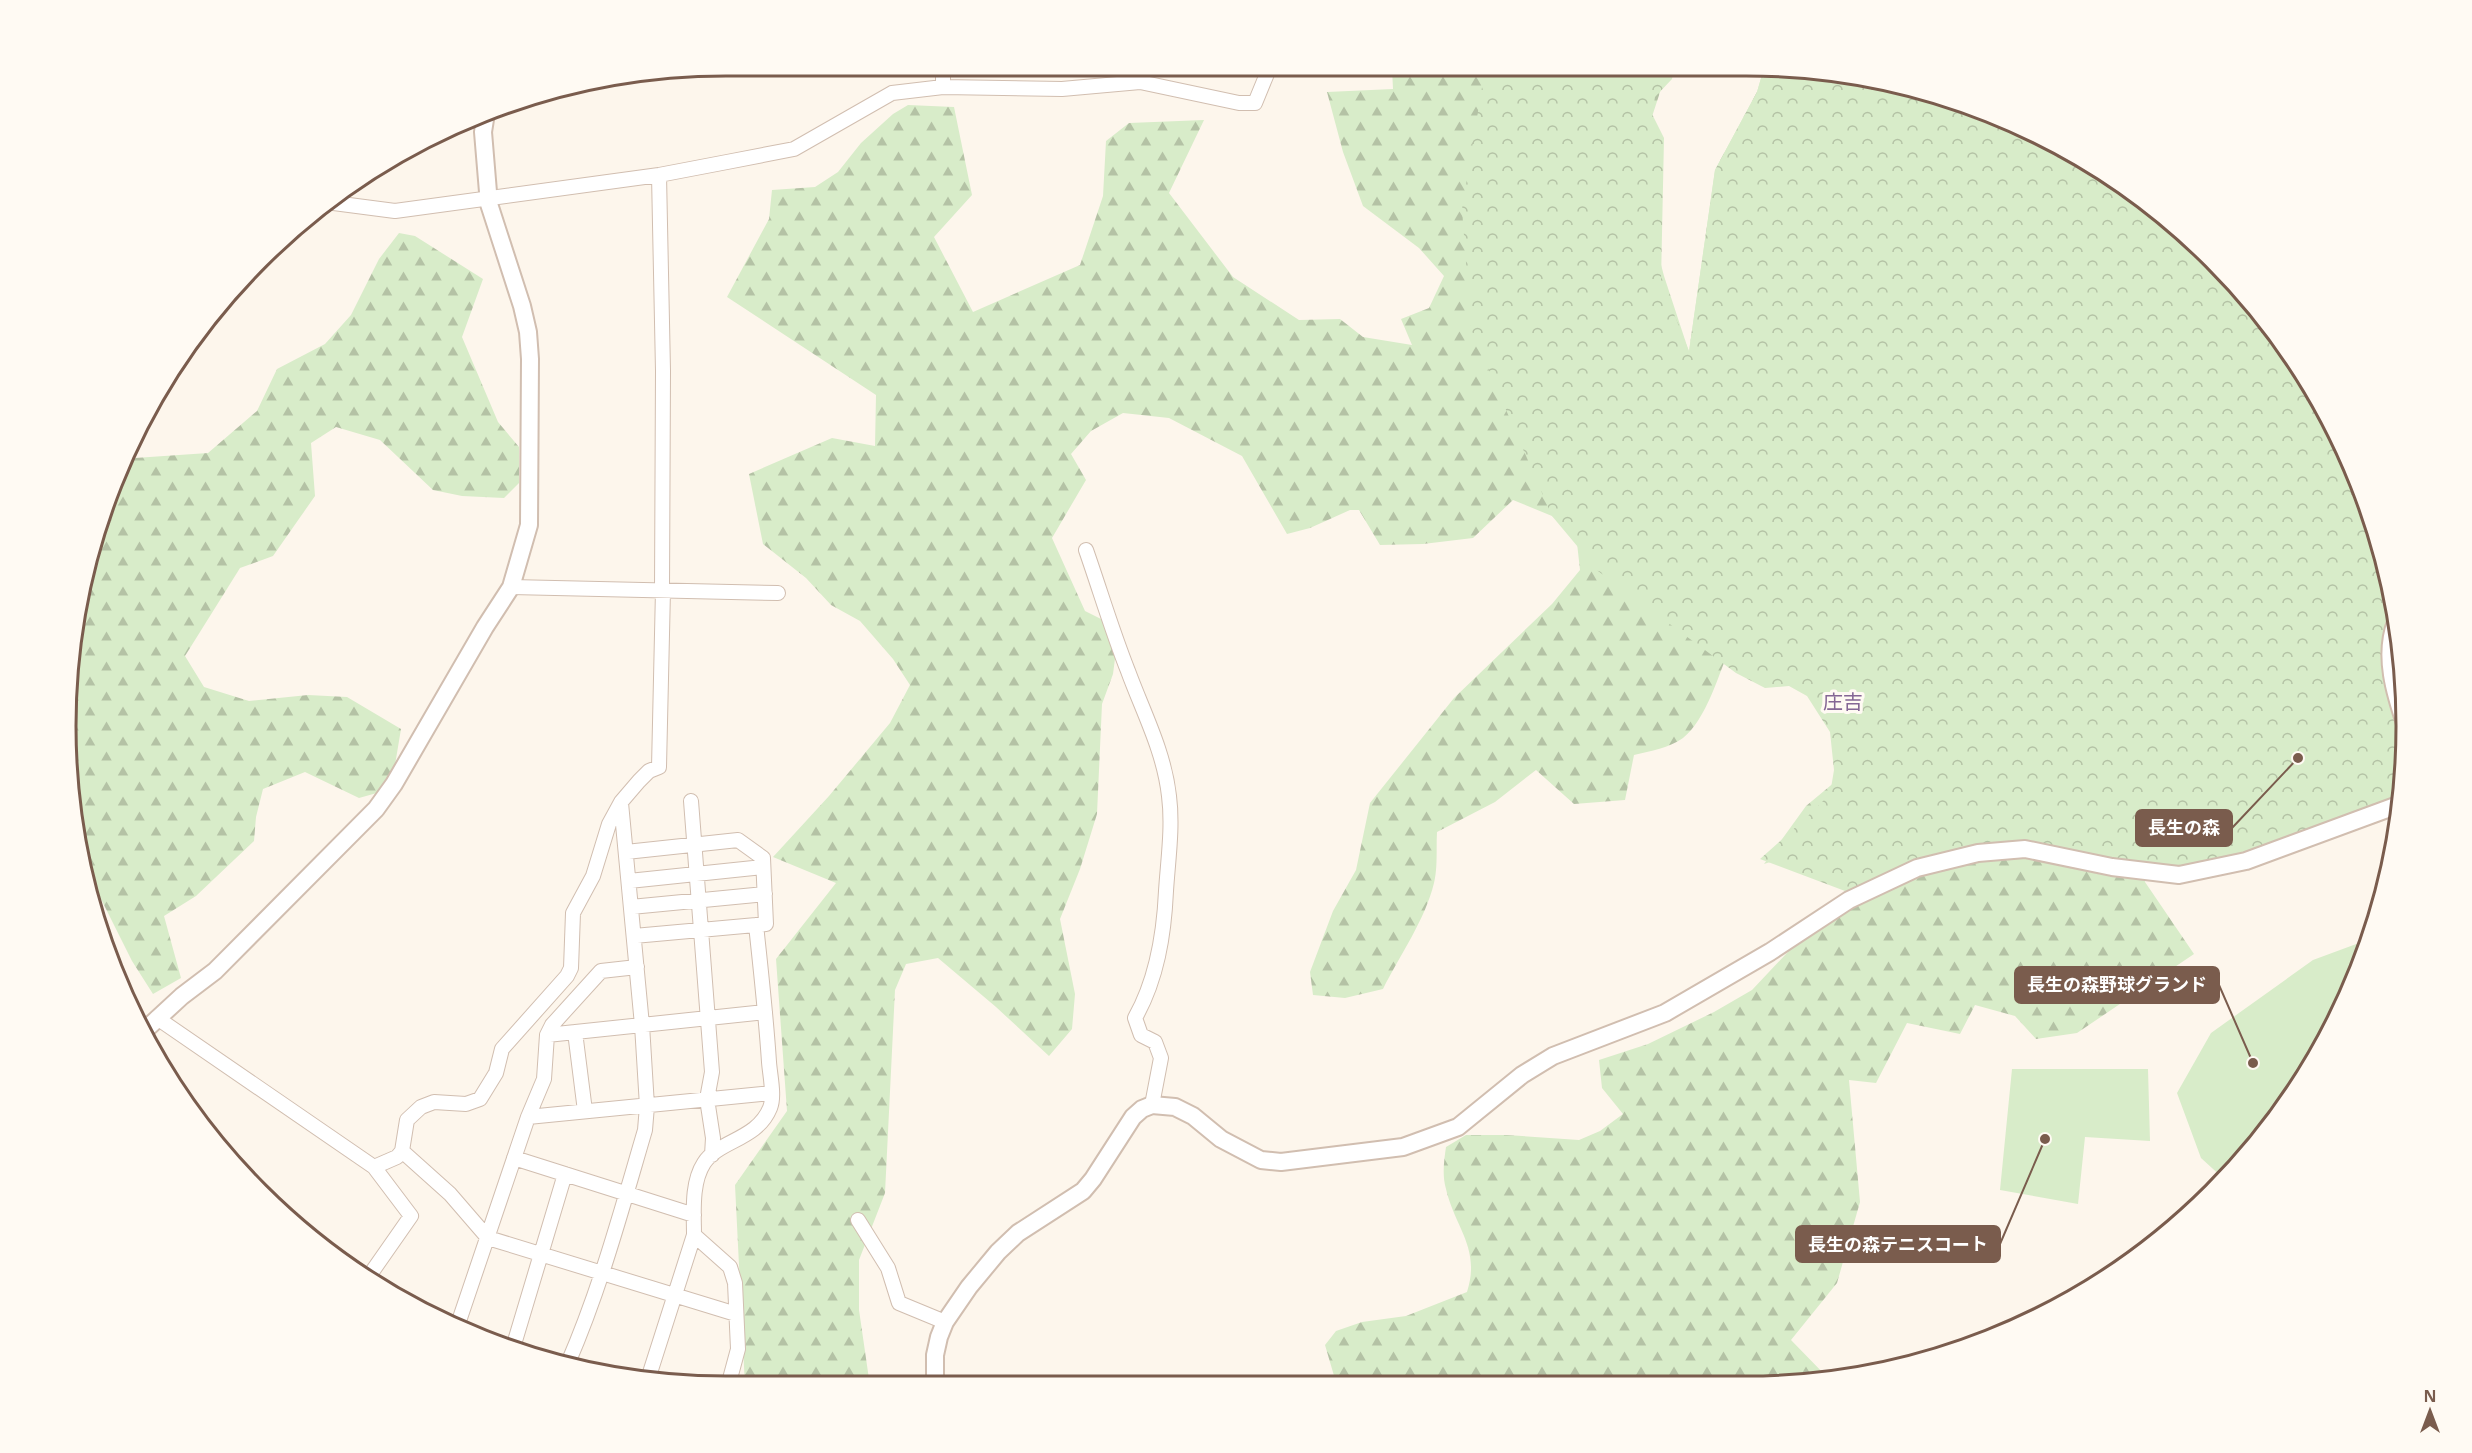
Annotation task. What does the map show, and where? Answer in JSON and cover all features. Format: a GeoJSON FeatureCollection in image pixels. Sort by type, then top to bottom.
{"type":"FeatureCollection","features":[{"type":"Feature","properties":{"kind":"street"},"geometry":{"type":"LineString","coordinates":[[944,77],[944,87]]}},
{"type":"Feature","properties":{"kind":"street"},"geometry":{"type":"LineString","coordinates":[[341,204],[395,211],[659,175],[794,149],[892,93],[944,87],[1062,89],[1140,82],[1239,103],[1255,103],[1266,77]]}},
{"type":"Feature","properties":{"kind":"street"},"geometry":{"type":"LineString","coordinates":[[150,1025],[214,971],[376,809],[394,784],[468,655],[511,587],[529,525],[530,359],[528,332],[522,306],[489,204],[483,132],[484,124]]}},
{"type":"Feature","properties":{"kind":"street"},"geometry":{"type":"LineString","coordinates":[[374,1167],[397,1157],[402,1151],[407,1120],[421,1107],[434,1102],[466,1104],[480,1099],[496,1073],[502,1049],[567,976],[571,968],[573,913],[593,876],[609,824],[621,802],[649,771],[659,767],[663,371],[659,175]]}},
{"type":"Feature","properties":{"kind":"street"},"geometry":{"type":"LineString","coordinates":[[1086,550],[1127,670],[1161,755],[1169,795],[1166,900],[1160,953],[1146,999],[1135,1018],[1141,1035],[1155,1042],[1161,1058],[1152,1105]]}},
{"type":"Feature","properties":{"kind":"street"},"geometry":{"type":"LineString","coordinates":[[511,587],[778,593]]}},
{"type":"Feature","properties":{"kind":"street"},"geometry":{"type":"LineString","coordinates":[[2391,655],[2394,685]]}},
{"type":"Feature","properties":{"kind":"street"},"geometry":{"type":"LineString","coordinates":[[691,801],[712,1072],[707,1099],[713,1138],[712,1155]]}},
{"type":"Feature","properties":{"kind":"street"},"geometry":{"type":"LineString","coordinates":[[571,1357],[586,1321],[602,1273],[645,1130],[647,1106],[642,1025],[621,802]]}},
{"type":"Feature","properties":{"kind":"street"},"geometry":{"type":"LineString","coordinates":[[935,1376],[935,1355],[945,1322],[969,1287],[1007,1242],[1083,1191],[1094,1179],[1132,1117],[1142,1108],[1152,1105],[1175,1107],[1193,1116],[1221,1139],[1261,1160],[1281,1162],[1403,1147],[1458,1127],[1522,1075],[1553,1056],[1665,1013],[1770,952],[1849,900],[1917,868],[1978,853],[2025,849],[2112,867],[2179,875],[2246,861],[2390,808]]}},
{"type":"Feature","properties":{"kind":"street"},"geometry":{"type":"LineString","coordinates":[[626,852],[738,840],[763,858],[766,924],[634,936]]}},
{"type":"Feature","properties":{"kind":"street"},"geometry":{"type":"LineString","coordinates":[[629,881],[763,867]]}},
{"type":"Feature","properties":{"kind":"street"},"geometry":{"type":"LineString","coordinates":[[631,907],[765,894]]}},
{"type":"Feature","properties":{"kind":"street"},"geometry":{"type":"LineString","coordinates":[[650,1372],[694,1235],[699,1175],[704,1163],[712,1155],[759,1126],[771,1107],[772,1093],[756,925]]}},
{"type":"Feature","properties":{"kind":"street"},"geometry":{"type":"LineString","coordinates":[[460,1319],[528,1117],[544,1079],[547,1035],[552,1025],[601,971],[637,968]]}},
{"type":"Feature","properties":{"kind":"street"},"geometry":{"type":"LineString","coordinates":[[547,1035],[765,1012]]}},
{"type":"Feature","properties":{"kind":"street"},"geometry":{"type":"LineString","coordinates":[[157,1018],[374,1167],[411,1216],[372,1271]]}},
{"type":"Feature","properties":{"kind":"street"},"geometry":{"type":"LineString","coordinates":[[575,1032],[585,1111]]}},
{"type":"Feature","properties":{"kind":"street"},"geometry":{"type":"LineString","coordinates":[[528,1117],[772,1093]]}},
{"type":"Feature","properties":{"kind":"street"},"geometry":{"type":"LineString","coordinates":[[402,1151],[450,1194],[488,1238],[540,1256],[736,1314]]}},
{"type":"Feature","properties":{"kind":"street"},"geometry":{"type":"LineString","coordinates":[[514,1158],[694,1215]]}},
{"type":"Feature","properties":{"kind":"street"},"geometry":{"type":"LineString","coordinates":[[515,1341],[565,1174]]}},
{"type":"Feature","properties":{"kind":"street"},"geometry":{"type":"LineString","coordinates":[[858,1220],[888,1268],[899,1303],[945,1322]]}},
{"type":"Feature","properties":{"kind":"street"},"geometry":{"type":"LineString","coordinates":[[694,1235],[730,1267],[735,1283],[738,1349],[731,1376]]}},
{"type":"Feature","properties":{"kind":"green space"},"geometry":{"type":"Polygon","coordinates":[[[1392,77],[1667,77],[1663,83],[1646,135],[1647,211],[1664,276],[1689,352],[1715,170],[1757,92],[1761,77],[1830,82],[1890,93],[1920,204],[2096,179],[2141,211],[2205,267],[2261,331],[2290,372],[2139,844],[2145,882],[2194,954],[2077,1033],[2036,1039],[2015,1016],[1975,1005],[1960,1034],[1907,1023],[1876,1083],[1849,1080],[1860,1202],[1837,1283],[1791,1340],[1822,1372],[1746,1376],[1334,1376],[1325,1345],[1336,1331],[1362,1322],[1406,1316],[1467,1292],[1471,1263],[1469,1250],[1445,1184],[1446,1147],[1466,1135],[1507,1135],[1579,1140],[1600,1131],[1623,1114],[1602,1088],[1599,1060],[1648,1044],[1714,1012],[1752,990],[1816,922],[1862,881],[1842,838],[1764,864],[1806,806],[1890,736],[1730,647],[1711,696],[1691,730],[1672,744],[1634,755],[1625,800],[1574,804],[1536,770],[1495,802],[1437,832],[1436,871],[1430,897],[1383,989],[1345,998],[1313,995],[1310,972],[1333,911],[1356,870],[1370,803],[1454,698],[1552,604],[1580,570],[1576,534],[1552,516],[1513,500],[1473,538],[1423,544],[1380,545],[1359,510],[1350,510],[1310,528],[1287,534],[1242,456],[1169,418],[1123,413],[1091,431],[1071,454],[1086,480],[1052,538],[1085,611],[1119,628],[1113,674],[1102,704],[1097,814],[1080,869],[1060,919],[1075,994],[1072,1029],[1049,1056],[938,958],[906,964],[895,990],[885,1193],[859,1260],[859,1310],[869,1376],[745,1376],[735,1185],[787,1111],[776,959],[836,883],[773,857],[829,796],[890,723],[910,685],[893,659],[860,621],[831,605],[806,578],[763,544],[749,474],[832,438],[875,446],[876,395],[727,297],[769,219],[772,190],[815,187],[838,172],[861,143],[893,114],[908,105],[954,107],[972,195],[934,237],[973,312],[1080,265],[1103,196],[1106,141],[1129,123],[1204,120],[1169,193],[1233,277],[1299,320],[1340,319],[1363,337],[1412,345],[1401,319],[1429,308],[1444,276],[1419,248],[1363,206],[1343,152],[1327,92],[1393,89],[1392,77]]]}},
{"type":"Feature","properties":{"kind":"green space"},"geometry":{"type":"Polygon","coordinates":[[[1484,77],[1672,77],[1655,97],[1652,114],[1664,138],[1661,282],[1689,351],[1715,170],[1757,92],[1761,77],[1830,82],[1914,99],[1994,126],[2033,144],[2107,186],[2174,238],[2234,298],[2286,365],[2308,402],[2346,478],[2361,518],[2383,600],[2390,642],[2396,726],[2391,803],[2222,862],[2177,868],[2022,846],[1853,894],[1760,859],[1830,794],[1834,770],[1830,732],[1807,696],[1789,686],[1765,688],[1736,673],[1598,571],[1552,516],[1471,329],[1462,209],[1484,77]]]}},
{"type":"Feature","properties":{"kind":"green space"},"geometry":{"type":"Polygon","coordinates":[[[399,233],[415,236],[483,279],[462,337],[498,422],[519,447],[519,483],[504,498],[462,496],[433,490],[380,440],[336,427],[311,443],[315,496],[273,556],[240,568],[185,656],[204,687],[249,701],[308,695],[347,697],[401,729],[391,789],[359,798],[305,772],[263,789],[256,817],[254,841],[196,896],[164,916],[181,978],[153,994],[132,961],[99,895],[82,811],[78,769],[76,726],[82,642],[89,600],[111,518],[135,458],[208,453],[257,411],[277,369],[325,344],[351,315],[379,259],[399,233]]]}},
{"type":"Feature","properties":{"kind":"green space"},"geometry":{"type":"Polygon","coordinates":[[[2358,943],[2328,1014],[2286,1088],[2261,1122],[2217,1173],[2201,1158],[2177,1093],[2211,1033],[2313,960],[2358,943]]]}},
{"type":"Feature","properties":{"kind":"green space"},"geometry":{"type":"Polygon","coordinates":[[[2012,1069],[2148,1069],[2150,1141],[2085,1137],[2078,1204],[2000,1190],[2012,1069]]]}},
{"type":"Feature","properties":{"kind":"place","name":"長生の森"},"geometry":{"type":"Point","coordinates":[2298,758]}},
{"type":"Feature","properties":{"kind":"place","name":"長生の森野球グランド"},"geometry":{"type":"Point","coordinates":[2253,1063]}},
{"type":"Feature","properties":{"kind":"place","name":"長生の森テニスコート"},"geometry":{"type":"Point","coordinates":[2045,1139]}},
{"type":"Feature","properties":{"kind":"district","name":"庄吉"},"geometry":{"type":"Point","coordinates":[1843,702]}}]}
